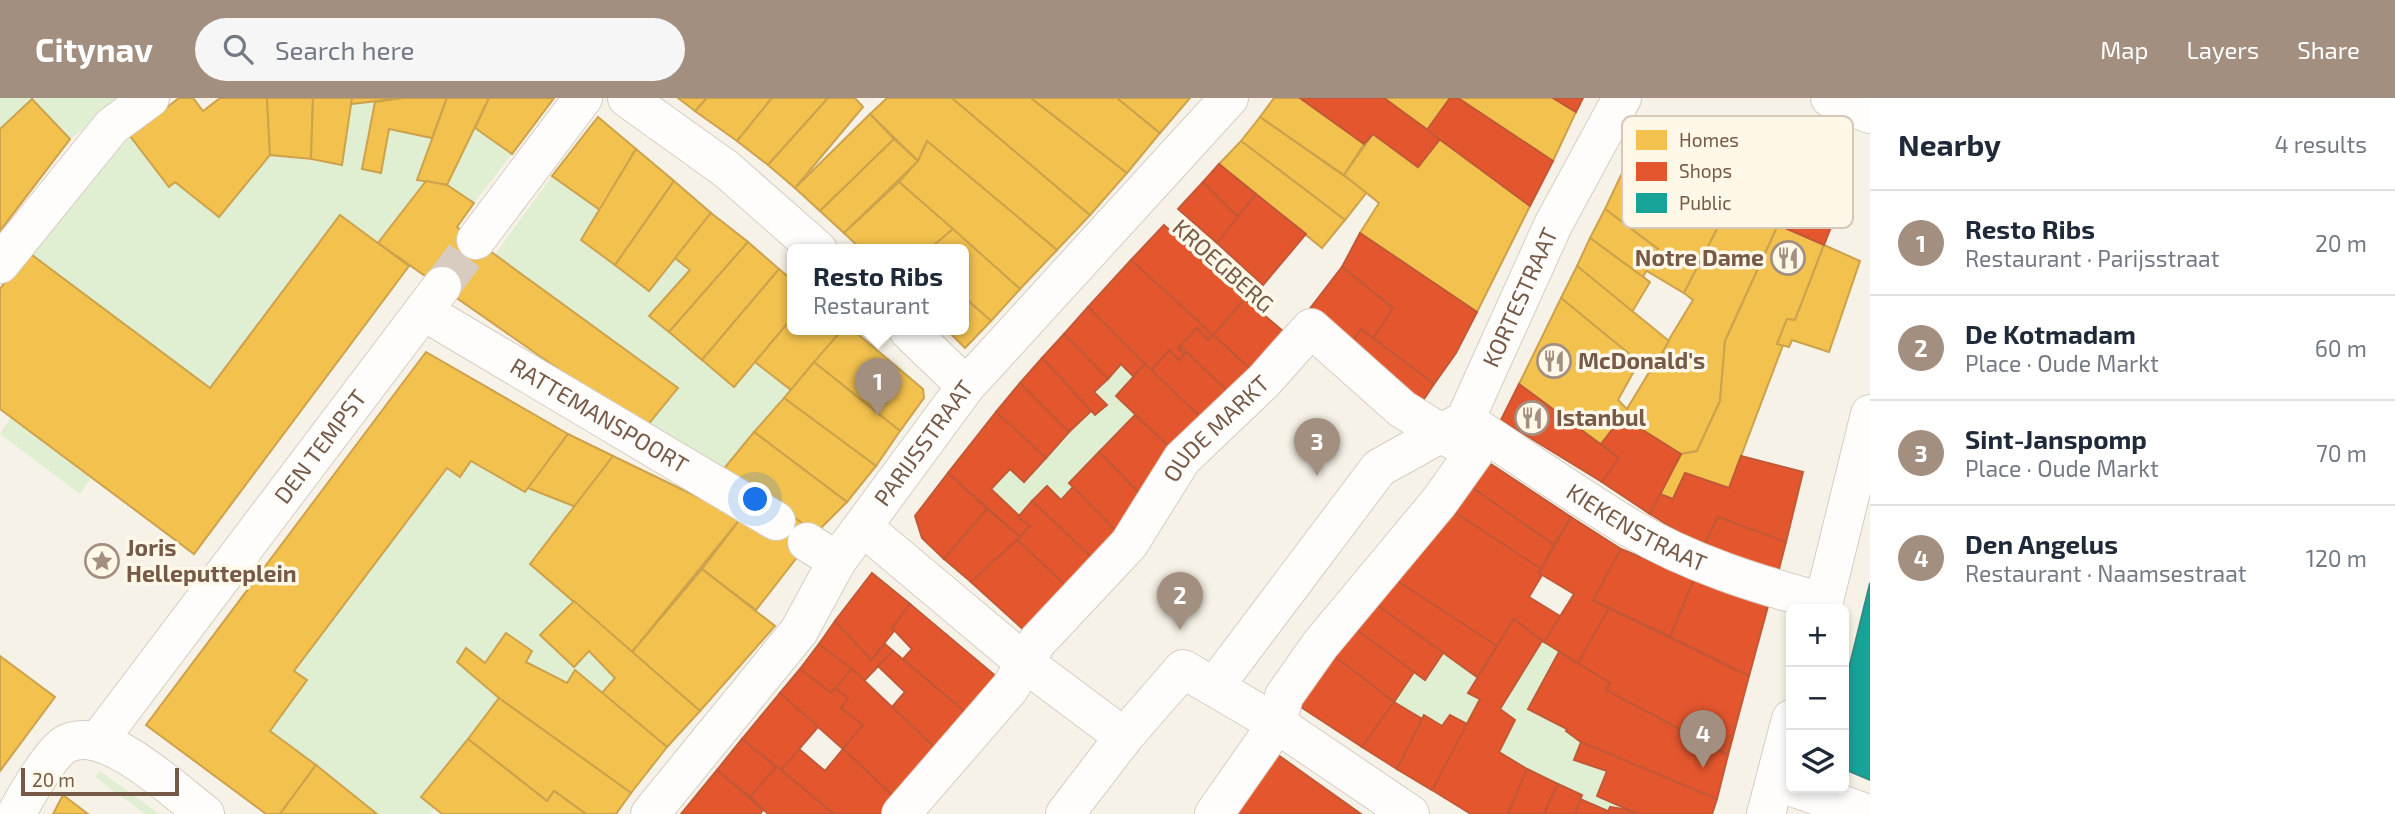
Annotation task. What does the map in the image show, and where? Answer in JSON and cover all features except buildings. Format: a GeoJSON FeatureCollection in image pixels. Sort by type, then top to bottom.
{"type":"FeatureCollection","features":[{"type":"Feature","properties":{"kind":"street"},"geometry":{"type":"LineString","coordinates":[[0,264],[112,126],[150,98]]}},
{"type":"Feature","properties":{"kind":"street"},"geometry":{"type":"LineString","coordinates":[[476,240],[583,98]]}},
{"type":"Feature","properties":{"kind":"street"},"geometry":{"type":"LineString","coordinates":[[626,98],[726,169],[811,244]]}},
{"type":"Feature","properties":{"kind":"street","name":"PARIJSSTRAAT"},"geometry":{"type":"LineString","coordinates":[[650,814],[799,631],[806,541],[863,527],[967,386],[1229,98]]}},
{"type":"Feature","properties":{"kind":"street","name":"KORTESTRAAT"},"geometry":{"type":"LineString","coordinates":[[1453,426],[1553,225],[1622,98]]}},
{"type":"Feature","properties":{"kind":"street"},"geometry":{"type":"LineString","coordinates":[[1830,98],[1870,114]]}},
{"type":"Feature","properties":{"kind":"street","name":"RATTEMANSPOORT"},"geometry":{"type":"LineString","coordinates":[[432,298],[806,541]]}},
{"type":"Feature","properties":{"kind":"street","name":"DEN TEMPST"},"geometry":{"type":"LineString","coordinates":[[98,741],[432,298]]}},
{"type":"Feature","properties":{"kind":"street"},"geometry":{"type":"LineString","coordinates":[[1214,814],[1277,724],[1284,696],[1320,645],[1439,502],[1474,453],[1453,426],[1402,410],[1311,328],[1303,337]]}},
{"type":"Feature","properties":{"kind":"street"},"geometry":{"type":"LineString","coordinates":[[913,335],[967,386]]}},
{"type":"Feature","properties":{"kind":"street","name":"OUDE MARKT"},"geometry":{"type":"LineString","coordinates":[[901,814],[1010,688],[1037,642],[1129,544],[1182,459],[1264,381],[1303,337]]}},
{"type":"Feature","properties":{"kind":"street"},"geometry":{"type":"LineString","coordinates":[[1823,604],[1870,414]]}},
{"type":"Feature","properties":{"kind":"street"},"geometry":{"type":"LineString","coordinates":[[1214,687],[1378,468],[1453,426]]}},
{"type":"Feature","properties":{"kind":"street","name":"KIEKENSTRAAT"},"geometry":{"type":"LineString","coordinates":[[1453,426],[1632,529],[1702,562],[1817,604]]}},
{"type":"Feature","properties":{"kind":"street"},"geometry":{"type":"LineString","coordinates":[[863,527],[1025,663],[1124,737]]}},
{"type":"Feature","properties":{"kind":"street"},"geometry":{"type":"LineString","coordinates":[[1065,814],[1124,737],[1183,668],[1277,724],[1410,814]]}},
{"type":"Feature","properties":{"kind":"street"},"geometry":{"type":"LineString","coordinates":[[1789,730],[1781,792],[1869,814]]}},
{"type":"Feature","properties":{"kind":"street"},"geometry":{"type":"LineString","coordinates":[[16,814],[63,745],[81,738],[98,741],[125,754],[205,814]]}},
{"type":"Feature","properties":{"kind":"path","name":"KROEGBERG"},"geometry":{"type":"LineString","coordinates":[[1143,195],[1303,337]]}},
{"type":"Feature","properties":{"kind":"green space"},"geometry":{"type":"Polygon","coordinates":[[[0,98],[118,98],[98,118],[70,139],[32,100],[0,129],[0,98]]]}},
{"type":"Feature","properties":{"kind":"green space"},"geometry":{"type":"Polygon","coordinates":[[[375,102],[363,169],[381,172],[389,129],[432,138],[417,179],[426,181],[378,243],[339,215],[210,388],[28,252],[96,165],[130,136],[169,186],[175,182],[219,217],[270,155],[342,165],[351,104],[375,102]]]}},
{"type":"Feature","properties":{"kind":"green space"},"geometry":{"type":"Polygon","coordinates":[[[475,128],[512,154],[474,203],[447,185],[475,128]]]}},
{"type":"Feature","properties":{"kind":"green space"},"geometry":{"type":"Polygon","coordinates":[[[552,176],[600,210],[615,265],[648,291],[675,258],[690,270],[649,316],[734,387],[755,362],[791,390],[722,471],[647,426],[678,388],[495,254],[552,176]]]}},
{"type":"Feature","properties":{"kind":"green space"},"geometry":{"type":"Polygon","coordinates":[[[1121,364],[1133,376],[1116,396],[1135,415],[1069,482],[1073,487],[1061,500],[1046,487],[1020,514],[991,489],[1010,469],[1024,482],[1091,411],[1095,415],[1107,405],[1094,392],[1121,364]]]}},
{"type":"Feature","properties":{"kind":"green space"},"geometry":{"type":"Polygon","coordinates":[[[11,417],[91,478],[80,494],[0,434],[11,417]]]}},
{"type":"Feature","properties":{"kind":"green space"},"geometry":{"type":"Polygon","coordinates":[[[471,461],[524,492],[528,488],[576,507],[574,601],[540,635],[574,667],[589,651],[615,678],[602,693],[576,671],[567,683],[526,662],[531,651],[507,633],[485,663],[466,649],[457,662],[499,698],[421,797],[434,808],[431,814],[377,814],[270,731],[307,680],[294,671],[447,468],[460,477],[471,461]]]}},
{"type":"Feature","properties":{"kind":"green space"},"geometry":{"type":"Polygon","coordinates":[[[1542,641],[1559,652],[1566,731],[1581,742],[1575,760],[1607,771],[1598,796],[1629,810],[1610,807],[1608,811],[1580,799],[1499,752],[1515,720],[1500,709],[1542,641]]]}},
{"type":"Feature","properties":{"kind":"green space"},"geometry":{"type":"Polygon","coordinates":[[[1443,653],[1477,677],[1468,692],[1480,699],[1467,724],[1450,715],[1442,726],[1424,716],[1422,719],[1394,702],[1414,672],[1425,679],[1443,653]]]}},
{"type":"Feature","properties":{"kind":"green space"},"geometry":{"type":"Polygon","coordinates":[[[100,771],[159,814],[145,814],[95,777],[100,771]]]}},
{"type":"Feature","properties":{"kind":"tunnel"},"geometry":{"type":"LineString","coordinates":[[442,286],[476,240]]}},
{"type":"Feature","properties":{"kind":"place","name":"Notre Dame"},"geometry":{"type":"Point","coordinates":[1788,258]}},
{"type":"Feature","properties":{"kind":"place","name":"McDonald's"},"geometry":{"type":"Point","coordinates":[1554,361]}},
{"type":"Feature","properties":{"kind":"place","name":"Resto Ribs"},"geometry":{"type":"Point","coordinates":[878,416]}},
{"type":"Feature","properties":{"kind":"place","name":"Istanbul"},"geometry":{"type":"Point","coordinates":[1532,418]}},
{"type":"Feature","properties":{"kind":"place","name":"Sint-Janspomp"},"geometry":{"type":"Point","coordinates":[1317,476]}},
{"type":"Feature","properties":{"kind":"place","name":"Joris Helleputteplein"},"geometry":{"type":"Point","coordinates":[102,561]}},
{"type":"Feature","properties":{"kind":"place","name":"De Kotmadam"},"geometry":{"type":"Point","coordinates":[1180,630]}},
{"type":"Feature","properties":{"kind":"place","name":"Den Angelus"},"geometry":{"type":"Point","coordinates":[1703,768]}}]}
